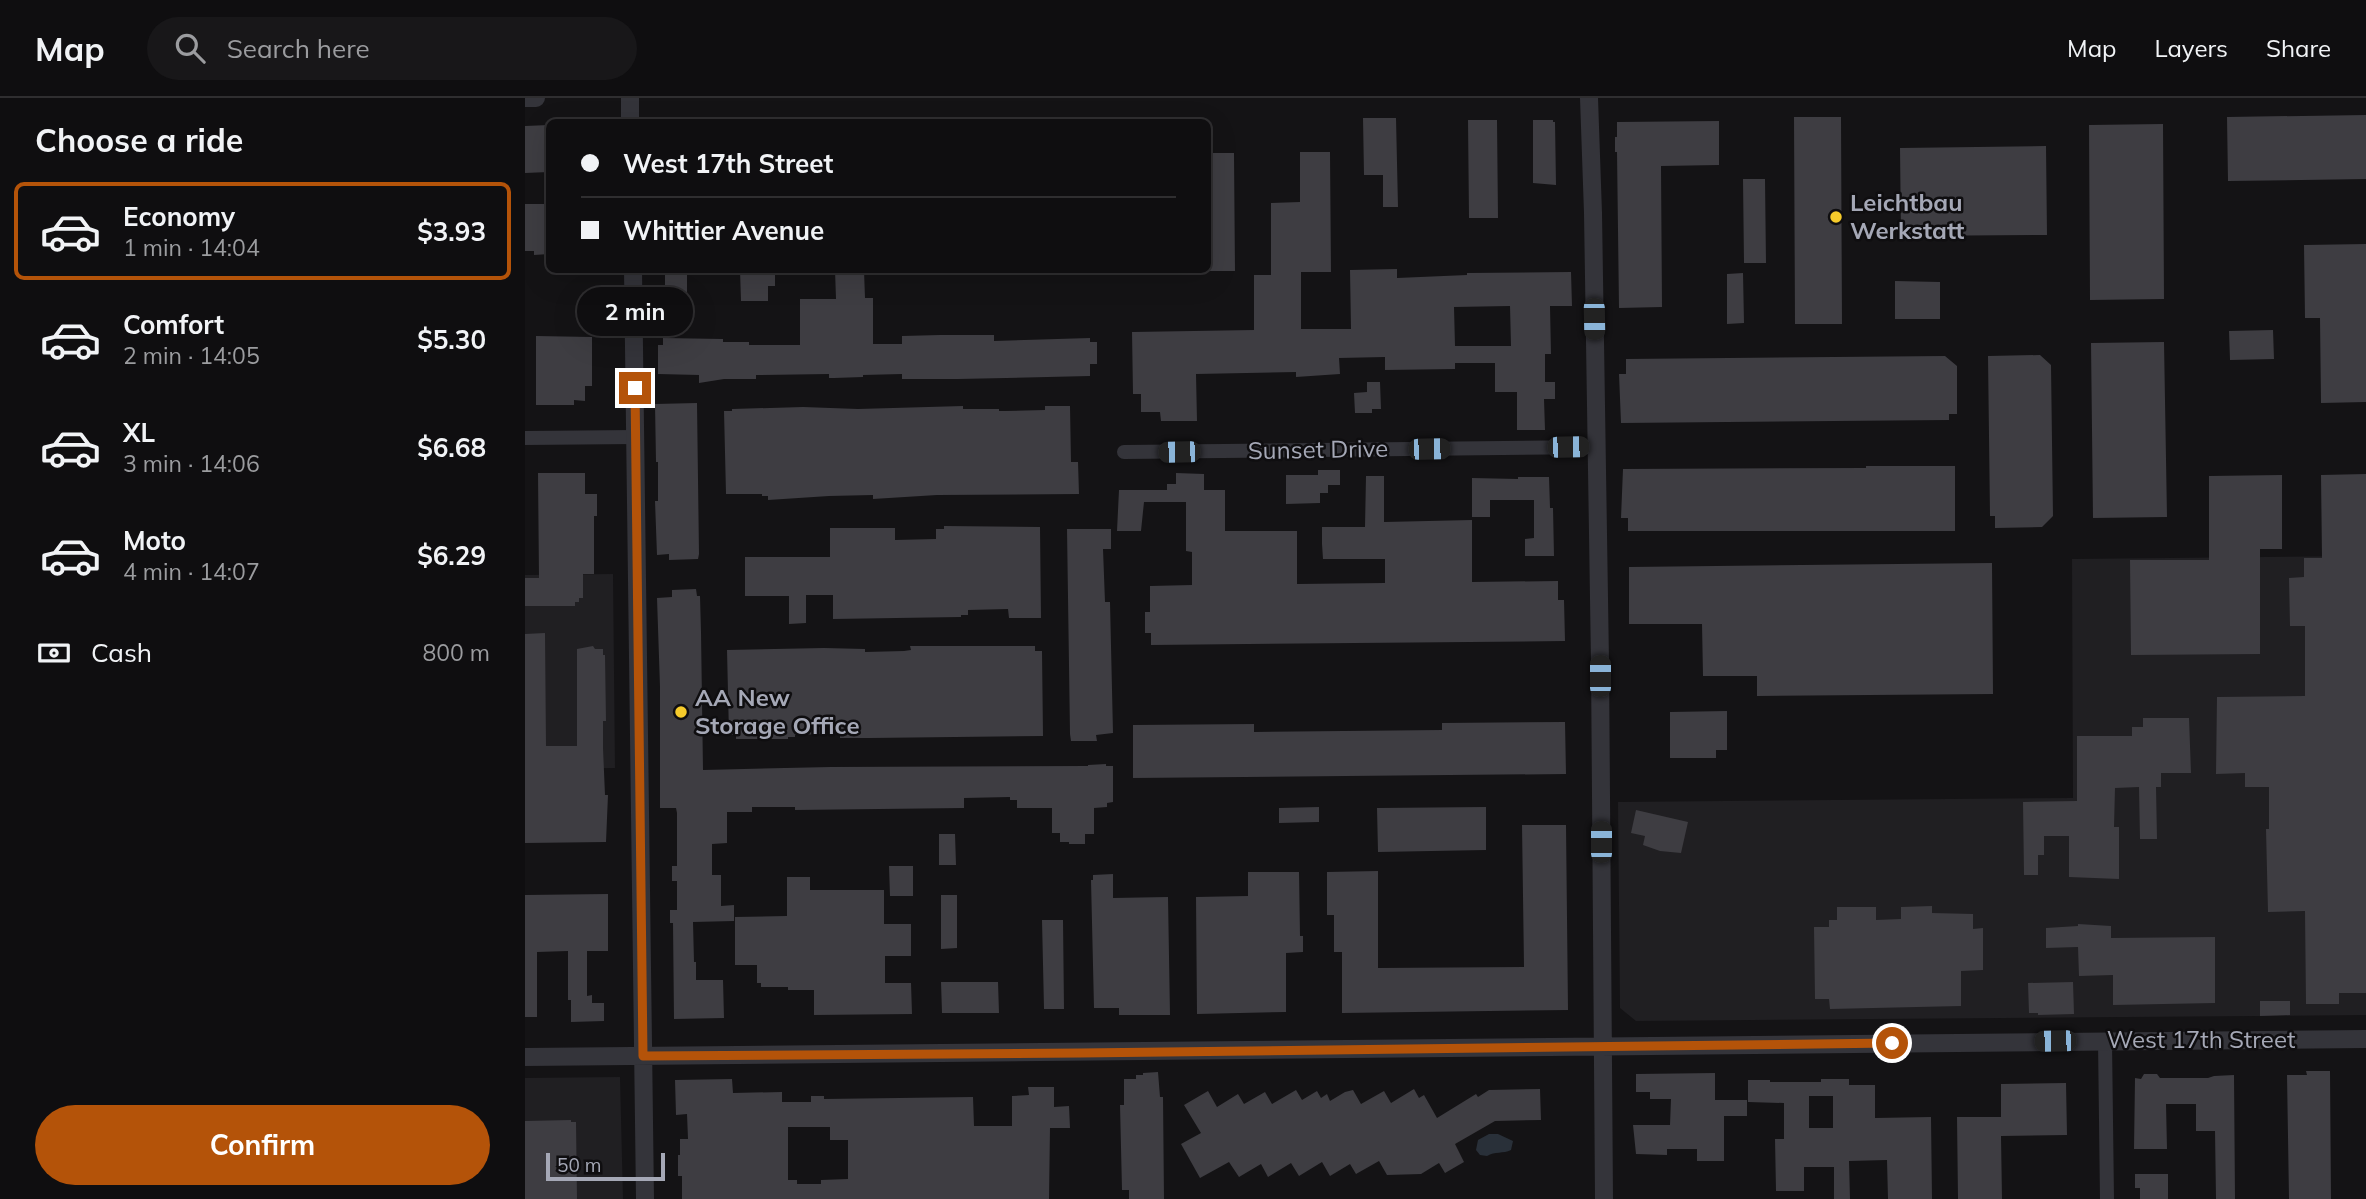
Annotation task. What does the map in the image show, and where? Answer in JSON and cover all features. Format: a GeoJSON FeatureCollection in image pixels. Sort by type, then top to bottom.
{"type":"FeatureCollection","features":[{"type":"Feature","properties":{"kind":"street"},"geometry":{"type":"LineString","coordinates":[[525,98],[536,98]]}},
{"type":"Feature","properties":{"kind":"street"},"geometry":{"type":"LineString","coordinates":[[630,98],[630,119]]}},
{"type":"Feature","properties":{"kind":"street"},"geometry":{"type":"LineString","coordinates":[[1589,98],[1600,662],[1604,1199]]}},
{"type":"Feature","properties":{"kind":"street"},"geometry":{"type":"LineString","coordinates":[[633,273],[645,1199]]}},
{"type":"Feature","properties":{"kind":"street"},"geometry":{"type":"LineString","coordinates":[[525,438],[636,437]]}},
{"type":"Feature","properties":{"kind":"street","name":"Sunset Drive"},"geometry":{"type":"LineString","coordinates":[[1123,452],[1596,447]]}},
{"type":"Feature","properties":{"kind":"street","name":"West 17th Street"},"geometry":{"type":"LineString","coordinates":[[525,1057],[2366,1039]]}},
{"type":"Feature","properties":{"kind":"street"},"geometry":{"type":"LineString","coordinates":[[2105,1041],[2107,1199]]}},
{"type":"Feature","properties":{"kind":"shaded area"},"geometry":{"type":"Polygon","coordinates":[[[2366,556],[2366,1015],[1636,1021],[1620,1008],[1618,802],[2073,798],[2072,559],[2366,556]]]}},
{"type":"Feature","properties":{"kind":"shaded area"},"geometry":{"type":"Polygon","coordinates":[[[613,574],[615,768],[525,769],[525,575],[613,574]]]}},
{"type":"Feature","properties":{"kind":"shaded area"},"geometry":{"type":"Polygon","coordinates":[[[620,1077],[623,1199],[525,1199],[525,1078],[620,1077]]]}},
{"type":"Feature","properties":{"kind":"shaded area"},"geometry":{"type":"Polygon","coordinates":[[[1489,1134],[1498,1134],[1513,1141],[1511,1150],[1487,1156],[1480,1155],[1476,1150],[1478,1140],[1489,1134]]]}},
{"type":"Feature","properties":{"kind":"building"},"geometry":{"type":"Polygon","coordinates":[[[2366,115],[2366,179],[2228,181],[2227,117],[2366,115]]]}},
{"type":"Feature","properties":{"kind":"building"},"geometry":{"type":"Polygon","coordinates":[[[1794,117],[1841,117],[1842,324],[1795,324],[1794,117]]]}},
{"type":"Feature","properties":{"kind":"building"},"geometry":{"type":"Polygon","coordinates":[[[1363,118],[1396,118],[1398,207],[1383,207],[1383,175],[1364,175],[1363,118]]]}},
{"type":"Feature","properties":{"kind":"building"},"geometry":{"type":"Polygon","coordinates":[[[1468,120],[1497,120],[1498,218],[1469,218],[1468,120]]]}},
{"type":"Feature","properties":{"kind":"building"},"geometry":{"type":"Polygon","coordinates":[[[1533,120],[1555,122],[1556,185],[1533,183],[1533,120]]]}},
{"type":"Feature","properties":{"kind":"building"},"geometry":{"type":"Polygon","coordinates":[[[1719,121],[1719,165],[1661,166],[1662,307],[1619,308],[1615,152],[1617,122],[1719,121]]]}},
{"type":"Feature","properties":{"kind":"building"},"geometry":{"type":"Polygon","coordinates":[[[2163,124],[2164,299],[2090,300],[2089,125],[2163,124]]]}},
{"type":"Feature","properties":{"kind":"building"},"geometry":{"type":"Polygon","coordinates":[[[546,125],[546,172],[525,173],[525,126],[546,125]]]}},
{"type":"Feature","properties":{"kind":"building"},"geometry":{"type":"Polygon","coordinates":[[[2046,146],[2047,235],[1901,236],[1900,148],[2046,146]]]}},
{"type":"Feature","properties":{"kind":"building"},"geometry":{"type":"Polygon","coordinates":[[[1300,152],[1330,152],[1331,272],[1301,272],[1301,329],[1351,329],[1350,270],[1397,269],[1397,278],[1467,273],[1571,272],[1572,306],[1550,306],[1551,354],[1545,354],[1545,382],[1555,382],[1555,399],[1544,399],[1545,430],[1517,430],[1517,392],[1495,392],[1495,363],[1455,363],[1455,369],[1385,370],[1385,357],[1339,358],[1340,374],[1296,377],[1296,372],[1196,374],[1197,421],[1161,421],[1160,412],[1141,412],[1141,394],[1133,394],[1132,332],[1254,330],[1254,275],[1271,275],[1271,203],[1300,202],[1300,152]],[[1510,306],[1454,307],[1455,346],[1511,346],[1510,306]]]}},
{"type":"Feature","properties":{"kind":"building"},"geometry":{"type":"Polygon","coordinates":[[[1211,153],[1234,153],[1235,271],[1211,271],[1211,153]]]}},
{"type":"Feature","properties":{"kind":"building"},"geometry":{"type":"Polygon","coordinates":[[[1743,179],[1765,179],[1766,263],[1744,263],[1743,179]]]}},
{"type":"Feature","properties":{"kind":"building"},"geometry":{"type":"Polygon","coordinates":[[[525,204],[546,204],[546,254],[534,255],[534,251],[525,251],[525,204]]]}},
{"type":"Feature","properties":{"kind":"building"},"geometry":{"type":"Polygon","coordinates":[[[2366,244],[2366,402],[2321,403],[2320,318],[2305,318],[2304,245],[2366,244]]]}},
{"type":"Feature","properties":{"kind":"building"},"geometry":{"type":"Polygon","coordinates":[[[665,273],[687,273],[687,299],[665,299],[665,273]]]}},
{"type":"Feature","properties":{"kind":"building"},"geometry":{"type":"Polygon","coordinates":[[[740,273],[775,273],[775,286],[768,286],[768,301],[741,301],[740,273]]]}},
{"type":"Feature","properties":{"kind":"building"},"geometry":{"type":"Polygon","coordinates":[[[835,273],[864,273],[865,298],[873,298],[873,344],[902,344],[902,336],[994,335],[994,341],[1090,338],[1090,342],[1097,342],[1097,364],[1090,364],[1090,376],[902,379],[902,374],[834,378],[829,378],[829,374],[756,375],[756,379],[724,379],[699,383],[699,375],[658,374],[658,345],[663,345],[663,338],[723,339],[723,342],[749,342],[749,345],[800,345],[800,299],[836,299],[835,273]]]}},
{"type":"Feature","properties":{"kind":"building"},"geometry":{"type":"Polygon","coordinates":[[[1743,273],[1744,323],[1727,324],[1727,274],[1743,273]]]}},
{"type":"Feature","properties":{"kind":"building"},"geometry":{"type":"Polygon","coordinates":[[[1895,281],[1940,282],[1940,319],[1895,319],[1895,281]]]}},
{"type":"Feature","properties":{"kind":"building"},"geometry":{"type":"Polygon","coordinates":[[[2273,330],[2274,359],[2230,360],[2229,331],[2273,330]]]}},
{"type":"Feature","properties":{"kind":"building"},"geometry":{"type":"Polygon","coordinates":[[[536,336],[592,337],[592,386],[585,386],[585,401],[574,400],[574,405],[536,405],[536,336]]]}},
{"type":"Feature","properties":{"kind":"building"},"geometry":{"type":"Polygon","coordinates":[[[2164,342],[2167,517],[2093,518],[2091,343],[2164,342]]]}},
{"type":"Feature","properties":{"kind":"building"},"geometry":{"type":"Polygon","coordinates":[[[2040,355],[2051,365],[2053,516],[2042,527],[1995,528],[1995,516],[1990,516],[1988,356],[2040,355]]]}},
{"type":"Feature","properties":{"kind":"building"},"geometry":{"type":"Polygon","coordinates":[[[1945,356],[1957,366],[1957,414],[1949,414],[1949,420],[1621,423],[1619,374],[1626,374],[1626,359],[1945,356]]]}},
{"type":"Feature","properties":{"kind":"building"},"geometry":{"type":"Polygon","coordinates":[[[1367,382],[1380,382],[1381,409],[1372,409],[1372,413],[1355,413],[1354,393],[1367,392],[1367,382]]]}},
{"type":"Feature","properties":{"kind":"building"},"geometry":{"type":"Polygon","coordinates":[[[697,403],[699,554],[698,559],[669,560],[669,554],[657,555],[655,501],[658,501],[658,462],[655,404],[697,403]]]}},
{"type":"Feature","properties":{"kind":"building"},"geometry":{"type":"Polygon","coordinates":[[[963,406],[963,409],[1005,411],[1070,406],[1071,462],[1078,462],[1079,494],[937,495],[873,499],[873,495],[768,500],[768,496],[762,494],[726,494],[724,411],[803,407],[858,409],[963,406]]]}},
{"type":"Feature","properties":{"kind":"building"},"geometry":{"type":"Polygon","coordinates":[[[1955,466],[1955,531],[1628,531],[1628,518],[1621,518],[1623,469],[1955,466]]]}},
{"type":"Feature","properties":{"kind":"building"},"geometry":{"type":"Polygon","coordinates":[[[1318,470],[1340,470],[1340,485],[1328,485],[1328,493],[1320,493],[1320,503],[1286,504],[1286,475],[1318,475],[1318,470]]]}},
{"type":"Feature","properties":{"kind":"building"},"geometry":{"type":"Polygon","coordinates":[[[538,473],[585,473],[585,494],[597,494],[597,516],[594,516],[594,574],[583,574],[583,598],[575,602],[575,606],[525,606],[525,578],[539,578],[538,473]]]}},
{"type":"Feature","properties":{"kind":"building"},"geometry":{"type":"Polygon","coordinates":[[[1176,473],[1204,474],[1204,490],[1225,490],[1225,531],[1297,531],[1297,584],[1385,583],[1385,559],[1323,559],[1322,544],[1322,527],[1365,527],[1366,476],[1384,476],[1384,522],[1472,520],[1472,582],[1558,581],[1558,600],[1564,600],[1565,641],[1151,645],[1151,633],[1145,633],[1145,612],[1150,612],[1150,586],[1192,585],[1192,552],[1186,551],[1186,502],[1144,502],[1141,531],[1117,531],[1119,490],[1167,490],[1167,484],[1176,484],[1176,473]]]}},
{"type":"Feature","properties":{"kind":"building"},"geometry":{"type":"Polygon","coordinates":[[[2366,474],[2366,993],[2339,993],[2339,1004],[2306,1004],[2305,911],[2268,912],[2266,829],[2269,829],[2269,787],[2245,787],[2245,773],[2216,774],[2217,697],[2305,696],[2305,626],[2290,626],[2289,578],[2304,577],[2304,558],[2322,558],[2321,475],[2366,474]]]}},
{"type":"Feature","properties":{"kind":"building"},"geometry":{"type":"Polygon","coordinates":[[[2282,475],[2282,549],[2260,549],[2260,654],[2131,655],[2130,560],[2209,560],[2209,476],[2282,475]]]}},
{"type":"Feature","properties":{"kind":"building"},"geometry":{"type":"Polygon","coordinates":[[[1549,477],[1554,556],[1525,556],[1525,539],[1534,538],[1534,500],[1490,500],[1490,517],[1472,517],[1472,478],[1549,477]]]}},
{"type":"Feature","properties":{"kind":"building"},"geometry":{"type":"Polygon","coordinates":[[[944,526],[1040,527],[1041,618],[1009,618],[1008,609],[968,610],[968,615],[961,617],[833,619],[833,595],[806,595],[806,623],[789,624],[789,596],[745,596],[745,557],[830,557],[830,528],[895,528],[895,540],[936,539],[936,529],[944,529],[944,526]]]}},
{"type":"Feature","properties":{"kind":"building"},"geometry":{"type":"Polygon","coordinates":[[[1067,529],[1111,529],[1111,549],[1103,549],[1105,602],[1110,602],[1113,733],[1096,735],[1097,741],[1071,741],[1070,734],[1067,529]]]}},
{"type":"Feature","properties":{"kind":"building"},"geometry":{"type":"Polygon","coordinates":[[[1992,563],[1993,694],[1757,696],[1757,676],[1703,676],[1702,624],[1629,624],[1629,567],[1992,563]]]}},
{"type":"Feature","properties":{"kind":"building"},"geometry":{"type":"Polygon","coordinates":[[[696,589],[697,596],[700,596],[703,770],[1106,764],[1113,766],[1113,802],[1107,803],[1107,807],[1094,808],[1094,834],[1085,834],[1085,844],[1060,842],[1060,833],[1052,833],[1052,808],[1017,808],[1017,800],[1010,800],[1010,797],[964,798],[964,808],[795,810],[795,807],[752,807],[752,812],[727,812],[727,843],[712,844],[712,875],[721,875],[721,906],[734,905],[734,921],[693,922],[696,980],[723,980],[724,1018],[674,1019],[673,923],[670,923],[670,910],[677,910],[677,881],[672,881],[672,866],[677,866],[677,813],[676,808],[660,808],[657,598],[672,597],[672,590],[696,589]]]}},
{"type":"Feature","properties":{"kind":"building"},"geometry":{"type":"Polygon","coordinates":[[[545,633],[546,746],[577,746],[577,649],[593,646],[595,649],[603,649],[605,655],[606,721],[603,721],[603,748],[605,795],[608,795],[606,842],[525,843],[525,634],[545,633]]]}},
{"type":"Feature","properties":{"kind":"building"},"geometry":{"type":"Polygon","coordinates":[[[910,646],[1035,646],[1035,651],[1042,651],[1043,736],[840,738],[840,734],[823,734],[795,735],[788,739],[736,739],[736,735],[729,735],[727,650],[824,648],[865,649],[865,652],[904,651],[911,650],[910,646]]]}},
{"type":"Feature","properties":{"kind":"building"},"geometry":{"type":"Polygon","coordinates":[[[1727,711],[1727,750],[1716,750],[1716,758],[1670,758],[1670,712],[1727,711]]]}},
{"type":"Feature","properties":{"kind":"building"},"geometry":{"type":"Polygon","coordinates":[[[2143,718],[2189,718],[2191,773],[2161,773],[2161,787],[2156,787],[2157,839],[2140,839],[2139,787],[2115,788],[2114,827],[2119,827],[2119,879],[2069,877],[2069,836],[2044,836],[2044,855],[2038,855],[2038,875],[2024,875],[2023,802],[2077,801],[2077,736],[2132,736],[2132,727],[2143,727],[2143,718]]]}},
{"type":"Feature","properties":{"kind":"building"},"geometry":{"type":"Polygon","coordinates":[[[1565,722],[1566,774],[1133,778],[1133,725],[1254,724],[1254,732],[1442,730],[1442,723],[1565,722]]]}},
{"type":"Feature","properties":{"kind":"building"},"geometry":{"type":"Polygon","coordinates":[[[1319,807],[1319,822],[1279,823],[1279,808],[1319,807]]]}},
{"type":"Feature","properties":{"kind":"building"},"geometry":{"type":"Polygon","coordinates":[[[1486,807],[1486,850],[1378,852],[1377,808],[1486,807]]]}},
{"type":"Feature","properties":{"kind":"building"},"geometry":{"type":"Polygon","coordinates":[[[1636,810],[1688,822],[1681,853],[1660,851],[1643,845],[1645,836],[1631,833],[1636,810]]]}},
{"type":"Feature","properties":{"kind":"building"},"geometry":{"type":"Polygon","coordinates":[[[1522,825],[1566,825],[1568,1010],[1342,1013],[1342,952],[1334,952],[1334,915],[1327,915],[1327,872],[1378,871],[1378,968],[1524,967],[1522,825]]]}},
{"type":"Feature","properties":{"kind":"building"},"geometry":{"type":"Polygon","coordinates":[[[939,834],[955,834],[956,865],[939,865],[939,834]]]}},
{"type":"Feature","properties":{"kind":"building"},"geometry":{"type":"Polygon","coordinates":[[[889,866],[913,866],[913,896],[890,896],[889,866]]]}},
{"type":"Feature","properties":{"kind":"building"},"geometry":{"type":"Polygon","coordinates":[[[1248,872],[1299,872],[1300,936],[1303,936],[1303,952],[1286,953],[1286,1012],[1197,1014],[1196,897],[1248,896],[1248,872]]]}},
{"type":"Feature","properties":{"kind":"building"},"geometry":{"type":"Polygon","coordinates":[[[1113,874],[1113,898],[1168,897],[1170,1015],[1119,1015],[1119,1008],[1094,1008],[1091,880],[1093,875],[1113,874]]]}},
{"type":"Feature","properties":{"kind":"building"},"geometry":{"type":"Polygon","coordinates":[[[787,877],[810,877],[810,890],[884,890],[884,924],[911,924],[911,956],[885,956],[885,983],[911,983],[912,1014],[814,1015],[814,990],[761,987],[761,983],[757,983],[757,965],[735,965],[735,917],[787,916],[787,877]]]}},
{"type":"Feature","properties":{"kind":"building"},"geometry":{"type":"Polygon","coordinates":[[[608,894],[608,951],[587,951],[587,996],[592,995],[592,1003],[604,1003],[604,1021],[571,1022],[568,951],[537,952],[537,1017],[525,1017],[525,895],[608,894]]]}},
{"type":"Feature","properties":{"kind":"building"},"geometry":{"type":"Polygon","coordinates":[[[941,895],[957,895],[957,948],[941,949],[941,895]]]}},
{"type":"Feature","properties":{"kind":"building"},"geometry":{"type":"Polygon","coordinates":[[[1932,906],[1932,913],[1973,914],[1973,929],[1983,928],[1983,970],[1961,971],[1961,1006],[1830,1009],[1829,999],[1815,999],[1814,927],[1829,927],[1829,920],[1837,920],[1837,907],[1876,907],[1876,920],[1901,919],[1901,907],[1932,906]]]}},
{"type":"Feature","properties":{"kind":"building"},"geometry":{"type":"Polygon","coordinates":[[[1042,920],[1063,920],[1064,1009],[1044,1009],[1042,920]]]}},
{"type":"Feature","properties":{"kind":"building"},"geometry":{"type":"Polygon","coordinates":[[[2078,924],[2111,926],[2111,938],[2215,937],[2215,1003],[2113,1005],[2113,975],[2079,976],[2078,947],[2046,948],[2046,928],[2078,924]]]}},
{"type":"Feature","properties":{"kind":"building"},"geometry":{"type":"Polygon","coordinates":[[[941,982],[998,982],[999,1013],[942,1013],[941,982]]]}},
{"type":"Feature","properties":{"kind":"building"},"geometry":{"type":"Polygon","coordinates":[[[2073,982],[2074,1014],[2029,1013],[2028,983],[2073,982]]]}},
{"type":"Feature","properties":{"kind":"building"},"geometry":{"type":"Polygon","coordinates":[[[2260,1001],[2290,1001],[2290,1015],[2260,1016],[2260,1001]]]}},
{"type":"Feature","properties":{"kind":"building"},"geometry":{"type":"Polygon","coordinates":[[[2306,1071],[2330,1071],[2331,1199],[2289,1199],[2287,1075],[2307,1075],[2306,1071]]]}},
{"type":"Feature","properties":{"kind":"building"},"geometry":{"type":"Polygon","coordinates":[[[1158,1072],[1160,1097],[1163,1097],[1164,1199],[1129,1199],[1129,1190],[1122,1190],[1120,1105],[1124,1105],[1124,1079],[1136,1079],[1136,1075],[1158,1072]]]}},
{"type":"Feature","properties":{"kind":"building"},"geometry":{"type":"Polygon","coordinates":[[[1715,1073],[1715,1100],[1747,1100],[1747,1116],[1724,1116],[1724,1161],[1697,1161],[1697,1149],[1667,1149],[1667,1155],[1636,1154],[1633,1125],[1670,1125],[1671,1099],[1650,1099],[1650,1092],[1636,1092],[1636,1074],[1715,1073]]]}},
{"type":"Feature","properties":{"kind":"building"},"geometry":{"type":"Polygon","coordinates":[[[2144,1074],[2157,1074],[2160,1078],[2234,1075],[2235,1199],[2216,1199],[2215,1131],[2196,1131],[2196,1104],[2166,1104],[2167,1149],[2134,1149],[2135,1078],[2141,1079],[2144,1074]]]}},
{"type":"Feature","properties":{"kind":"building"},"geometry":{"type":"Polygon","coordinates":[[[732,1079],[733,1093],[782,1092],[782,1102],[811,1102],[811,1096],[824,1096],[824,1099],[973,1097],[974,1126],[1012,1126],[1012,1096],[1029,1095],[1028,1087],[1054,1087],[1054,1107],[1069,1106],[1070,1128],[1050,1128],[1049,1199],[682,1199],[678,1155],[680,1139],[688,1139],[687,1114],[676,1115],[675,1080],[732,1079]],[[788,1127],[788,1180],[797,1180],[797,1184],[821,1184],[821,1180],[848,1179],[848,1140],[830,1140],[830,1127],[788,1127]]]}},
{"type":"Feature","properties":{"kind":"building"},"geometry":{"type":"Polygon","coordinates":[[[1821,1079],[1849,1079],[1849,1085],[1875,1085],[1875,1118],[1931,1117],[1932,1199],[1888,1199],[1887,1160],[1849,1161],[1850,1199],[1834,1199],[1834,1167],[1804,1167],[1804,1191],[1776,1191],[1775,1139],[1784,1139],[1784,1103],[1748,1102],[1748,1080],[1821,1082],[1821,1079]],[[1809,1096],[1809,1128],[1833,1128],[1833,1096],[1809,1096]]]}},
{"type":"Feature","properties":{"kind":"building"},"geometry":{"type":"Polygon","coordinates":[[[2066,1083],[2067,1135],[2001,1136],[2002,1199],[1958,1199],[1957,1117],[2001,1117],[2001,1084],[2066,1083]]]}},
{"type":"Feature","properties":{"kind":"building"},"geometry":{"type":"Polygon","coordinates":[[[1414,1089],[1419,1098],[1424,1095],[1437,1118],[1476,1094],[1478,1097],[1489,1090],[1540,1089],[1541,1120],[1495,1121],[1455,1144],[1464,1162],[1445,1173],[1439,1163],[1421,1174],[1387,1175],[1379,1161],[1356,1174],[1350,1164],[1330,1176],[1322,1162],[1299,1176],[1291,1163],[1268,1177],[1261,1164],[1239,1177],[1229,1162],[1200,1178],[1181,1144],[1201,1133],[1184,1105],[1208,1091],[1217,1107],[1238,1094],[1244,1104],[1265,1092],[1272,1104],[1296,1090],[1302,1100],[1317,1091],[1321,1098],[1327,1094],[1330,1101],[1353,1090],[1361,1104],[1384,1091],[1391,1103],[1414,1089]]]}},
{"type":"Feature","properties":{"kind":"building"},"geometry":{"type":"Polygon","coordinates":[[[525,1121],[576,1122],[577,1199],[525,1199],[525,1121]]]}},
{"type":"Feature","properties":{"kind":"building"},"geometry":{"type":"Polygon","coordinates":[[[2135,1174],[2168,1174],[2168,1199],[2140,1199],[2140,1188],[2135,1188],[2135,1174]]]}},
{"type":"Feature","properties":{"kind":"place","name":"Leichtbau Werkstatt"},"geometry":{"type":"Point","coordinates":[1836,217]}},
{"type":"Feature","properties":{"kind":"place","name":"AA New Storage Office"},"geometry":{"type":"Point","coordinates":[681,712]}},
{"type":"Feature","properties":{"kind":"route"},"geometry":{"type":"LineString","coordinates":[[635,388],[643,1056],[1892,1043]]}}]}
